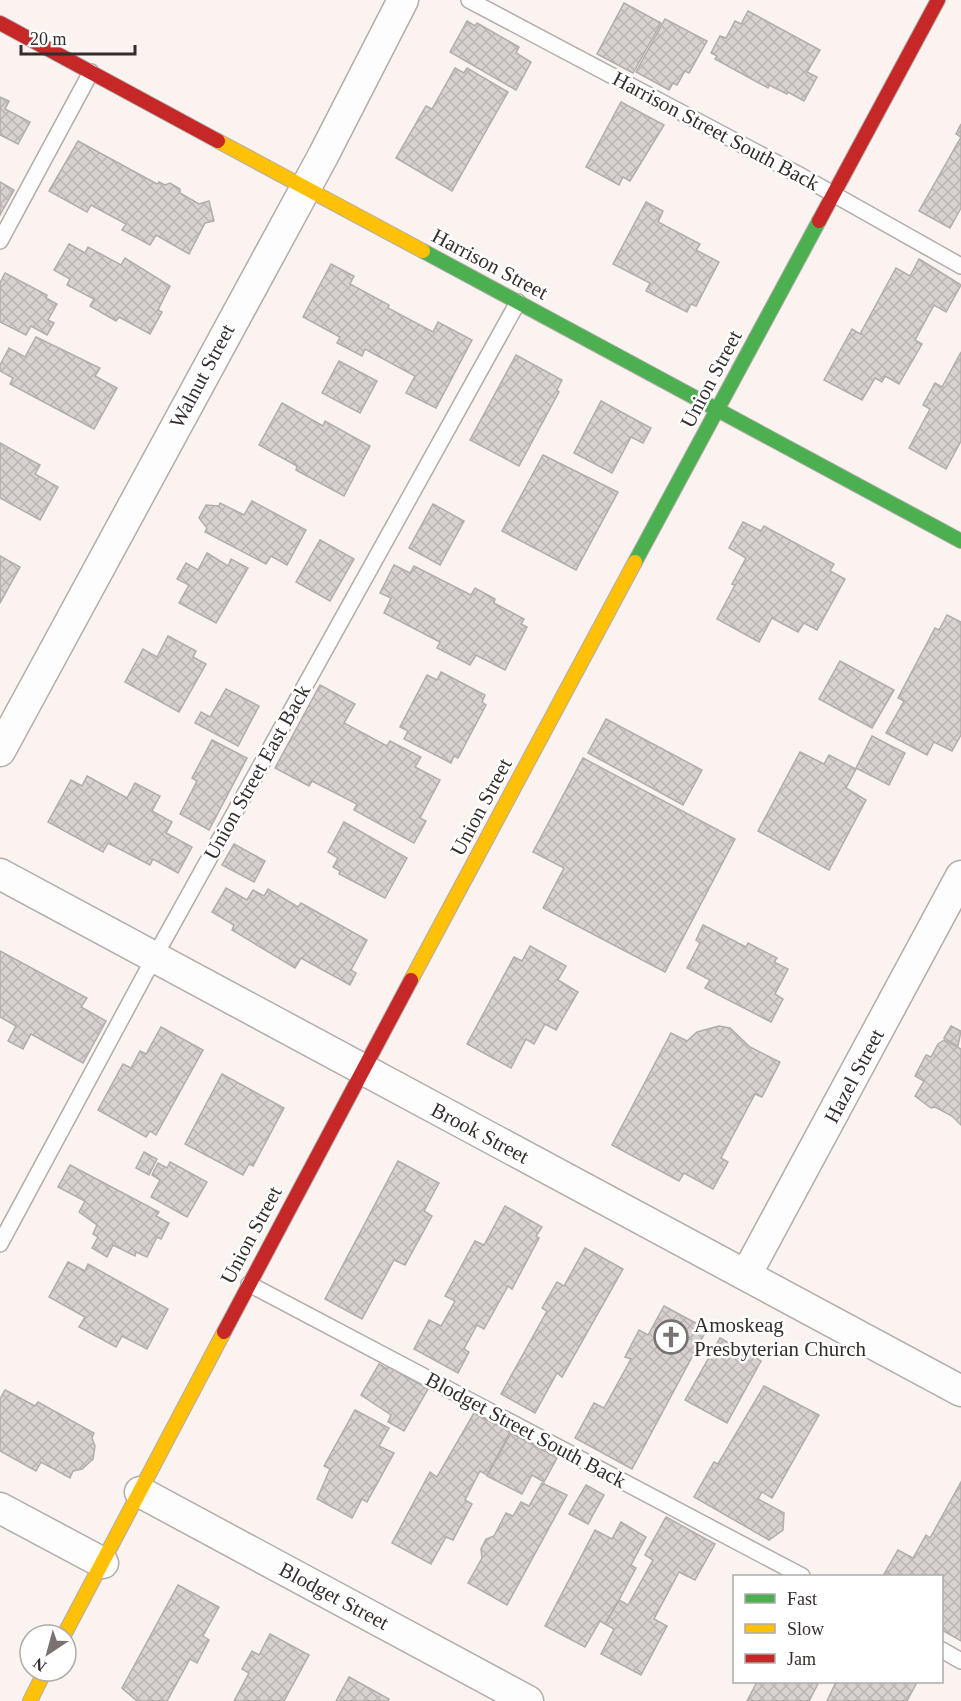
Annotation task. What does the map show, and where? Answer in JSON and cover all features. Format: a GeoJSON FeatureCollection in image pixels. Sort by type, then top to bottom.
{"type":"FeatureCollection","features":[{"type":"Feature","properties":{"kind":"street","name":"Walnut Street"},"geometry":{"type":"LineString","coordinates":[[0,752],[305,188],[403,0]]}},
{"type":"Feature","properties":{"kind":"street","name":"Union Street"},"geometry":{"type":"LineString","coordinates":[[70,1623],[363,1069],[938,0]]}},
{"type":"Feature","properties":{"kind":"street","name":"Harrison Street"},"geometry":{"type":"LineString","coordinates":[[0,23],[961,541]]}},
{"type":"Feature","properties":{"kind":"street","name":"Brook Street"},"geometry":{"type":"LineString","coordinates":[[0,874],[961,1391]]}},
{"type":"Feature","properties":{"kind":"street","name":"Hazel Street"},"geometry":{"type":"LineString","coordinates":[[746,1275],[961,876]]}},
{"type":"Feature","properties":{"kind":"street","name":"Blodget Street"},"geometry":{"type":"LineString","coordinates":[[140,1492],[528,1701]]}},
{"type":"Feature","properties":{"kind":"street"},"geometry":{"type":"LineString","coordinates":[[0,1508],[102,1563]]}},
{"type":"Feature","properties":{"kind":"street"},"geometry":{"type":"LineString","coordinates":[[30,1701],[39,1683]]}},
{"type":"Feature","properties":{"kind":"lane","name":"Harrison Street South Back"},"geometry":{"type":"LineString","coordinates":[[469,0],[835,195],[961,266]]}},
{"type":"Feature","properties":{"kind":"lane"},"geometry":{"type":"LineString","coordinates":[[0,241],[91,72]]}},
{"type":"Feature","properties":{"kind":"lane","name":"Union Street East Back"},"geometry":{"type":"LineString","coordinates":[[0,1244],[155,956],[518,302]]}},
{"type":"Feature","properties":{"kind":"lane","name":"Blodget Street South Back"},"geometry":{"type":"LineString","coordinates":[[249,1284],[800,1575]]}},
{"type":"Feature","properties":{"kind":"lane"},"geometry":{"type":"LineString","coordinates":[[943,1651],[961,1660]]}},
{"type":"Feature","properties":{"kind":"building"},"geometry":{"type":"Polygon","coordinates":[[[624,3],[661,23],[633,73],[597,54],[624,3]]]}},
{"type":"Feature","properties":{"kind":"building"},"geometry":{"type":"Polygon","coordinates":[[[748,11],[820,50],[807,72],[817,77],[804,101],[769,85],[768,88],[715,59],[717,56],[711,53],[720,36],[726,38],[735,21],[741,24],[748,11]]]}},
{"type":"Feature","properties":{"kind":"building"},"geometry":{"type":"Polygon","coordinates":[[[665,19],[707,41],[689,73],[685,71],[677,85],[673,83],[669,90],[636,72],[665,19]]]}},
{"type":"Feature","properties":{"kind":"building"},"geometry":{"type":"Polygon","coordinates":[[[467,21],[475,26],[477,23],[519,47],[516,53],[531,62],[516,90],[450,52],[467,21]]]}},
{"type":"Feature","properties":{"kind":"building"},"geometry":{"type":"Polygon","coordinates":[[[455,68],[464,73],[467,68],[508,92],[452,191],[396,158],[426,106],[432,109],[455,68]]]}},
{"type":"Feature","properties":{"kind":"building"},"geometry":{"type":"Polygon","coordinates":[[[0,97],[9,101],[5,109],[30,122],[18,144],[0,135],[0,97]]]}},
{"type":"Feature","properties":{"kind":"building"},"geometry":{"type":"Polygon","coordinates":[[[621,102],[664,125],[630,181],[623,177],[619,185],[586,167],[621,102]]]}},
{"type":"Feature","properties":{"kind":"building"},"geometry":{"type":"Polygon","coordinates":[[[961,124],[961,137],[956,134],[961,124]]]}},
{"type":"Feature","properties":{"kind":"building"},"geometry":{"type":"Polygon","coordinates":[[[961,137],[961,208],[950,228],[919,211],[961,137]]]}},
{"type":"Feature","properties":{"kind":"building"},"geometry":{"type":"Polygon","coordinates":[[[78,141],[157,184],[159,182],[165,185],[170,183],[180,189],[180,193],[199,204],[209,201],[214,221],[205,223],[189,254],[156,235],[150,245],[122,230],[126,224],[91,205],[87,212],[49,191],[78,141]]]}},
{"type":"Feature","properties":{"kind":"building"},"geometry":{"type":"Polygon","coordinates":[[[0,182],[14,190],[0,215],[0,182]]]}},
{"type":"Feature","properties":{"kind":"building"},"geometry":{"type":"Polygon","coordinates":[[[646,202],[663,211],[658,222],[700,244],[696,250],[719,262],[696,306],[691,304],[687,312],[646,291],[650,283],[613,264],[646,202]]]}},
{"type":"Feature","properties":{"kind":"building"},"geometry":{"type":"Polygon","coordinates":[[[69,244],[85,253],[88,247],[121,265],[125,258],[170,286],[158,310],[162,312],[150,334],[119,317],[116,321],[90,306],[94,299],[67,285],[70,279],[54,270],[69,244]]]}},
{"type":"Feature","properties":{"kind":"building"},"geometry":{"type":"Polygon","coordinates":[[[919,259],[961,285],[946,312],[934,305],[915,340],[922,344],[899,384],[885,376],[882,382],[875,378],[862,400],[824,380],[852,329],[860,334],[896,268],[910,276],[919,259]]]}},
{"type":"Feature","properties":{"kind":"building"},"geometry":{"type":"Polygon","coordinates":[[[331,264],[354,276],[350,284],[389,305],[388,308],[433,332],[438,322],[472,340],[436,408],[406,393],[415,376],[365,349],[362,356],[337,343],[340,337],[303,317],[331,264]]]}},
{"type":"Feature","properties":{"kind":"building"},"geometry":{"type":"Polygon","coordinates":[[[5,273],[47,295],[46,298],[57,304],[48,320],[54,323],[47,335],[31,326],[26,335],[0,322],[0,283],[5,273]]]}},
{"type":"Feature","properties":{"kind":"building"},"geometry":{"type":"Polygon","coordinates":[[[36,337],[100,368],[95,376],[117,388],[94,429],[10,384],[13,378],[0,371],[0,365],[9,348],[25,357],[36,337]]]}},
{"type":"Feature","properties":{"kind":"building"},"geometry":{"type":"Polygon","coordinates":[[[961,352],[961,441],[946,469],[909,448],[930,409],[923,405],[935,383],[942,387],[961,352]]]}},
{"type":"Feature","properties":{"kind":"building"},"geometry":{"type":"Polygon","coordinates":[[[516,355],[562,380],[557,390],[559,392],[519,466],[470,440],[516,355]]]}},
{"type":"Feature","properties":{"kind":"building"},"geometry":{"type":"Polygon","coordinates":[[[339,361],[377,381],[360,413],[322,393],[339,361]]]}},
{"type":"Feature","properties":{"kind":"building"},"geometry":{"type":"Polygon","coordinates":[[[601,401],[651,428],[643,443],[631,437],[612,473],[574,453],[601,401]]]}},
{"type":"Feature","properties":{"kind":"building"},"geometry":{"type":"Polygon","coordinates":[[[282,403],[323,426],[325,421],[370,446],[344,496],[296,470],[297,466],[259,445],[282,403]]]}},
{"type":"Feature","properties":{"kind":"building"},"geometry":{"type":"Polygon","coordinates":[[[0,443],[40,465],[35,474],[58,487],[40,520],[0,498],[0,443]]]}},
{"type":"Feature","properties":{"kind":"building"},"geometry":{"type":"Polygon","coordinates":[[[543,455],[618,492],[576,570],[502,531],[543,455]]]}},
{"type":"Feature","properties":{"kind":"building"},"geometry":{"type":"Polygon","coordinates":[[[252,501],[306,530],[287,565],[271,556],[266,564],[205,532],[207,528],[199,518],[206,505],[219,506],[220,503],[244,515],[252,501]]]}},
{"type":"Feature","properties":{"kind":"building"},"geometry":{"type":"Polygon","coordinates":[[[433,504],[464,521],[440,565],[409,548],[433,504]]]}},
{"type":"Feature","properties":{"kind":"building"},"geometry":{"type":"Polygon","coordinates":[[[743,522],[761,531],[764,526],[834,564],[830,571],[845,579],[817,630],[804,623],[798,632],[772,618],[759,642],[717,619],[746,558],[729,548],[743,522]]]}},
{"type":"Feature","properties":{"kind":"building"},"geometry":{"type":"Polygon","coordinates":[[[320,540],[354,559],[330,601],[296,582],[320,540]]]}},
{"type":"Feature","properties":{"kind":"building"},"geometry":{"type":"Polygon","coordinates":[[[207,553],[228,566],[231,559],[248,568],[216,623],[179,603],[189,585],[177,579],[186,563],[198,570],[207,553]]]}},
{"type":"Feature","properties":{"kind":"building"},"geometry":{"type":"Polygon","coordinates":[[[0,556],[20,567],[0,603],[0,556]]]}},
{"type":"Feature","properties":{"kind":"building"},"geometry":{"type":"Polygon","coordinates":[[[394,565],[410,573],[414,566],[471,595],[475,588],[495,599],[494,603],[524,619],[521,624],[527,627],[505,670],[476,655],[470,665],[437,648],[440,642],[384,613],[391,598],[380,593],[394,565]]]}},
{"type":"Feature","properties":{"kind":"building"},"geometry":{"type":"Polygon","coordinates":[[[947,615],[961,622],[961,735],[952,751],[934,742],[927,755],[886,733],[904,701],[898,698],[935,628],[939,630],[947,615]]]}},
{"type":"Feature","properties":{"kind":"building"},"geometry":{"type":"Polygon","coordinates":[[[168,636],[196,651],[193,657],[206,664],[179,712],[125,682],[143,649],[157,657],[168,636]]]}},
{"type":"Feature","properties":{"kind":"building"},"geometry":{"type":"Polygon","coordinates":[[[840,661],[894,690],[872,728],[819,699],[840,661]]]}},
{"type":"Feature","properties":{"kind":"building"},"geometry":{"type":"Polygon","coordinates":[[[441,672],[485,695],[482,702],[486,705],[458,758],[454,756],[451,763],[404,739],[408,731],[400,727],[427,675],[437,680],[441,672]]]}},
{"type":"Feature","properties":{"kind":"building"},"geometry":{"type":"Polygon","coordinates":[[[320,685],[355,704],[344,723],[387,746],[390,741],[421,757],[415,767],[440,780],[420,818],[426,821],[414,843],[354,810],[357,804],[312,781],[309,786],[275,768],[320,685]]]}},
{"type":"Feature","properties":{"kind":"building"},"geometry":{"type":"Polygon","coordinates":[[[226,689],[259,706],[238,746],[195,723],[201,712],[210,717],[226,689]]]}},
{"type":"Feature","properties":{"kind":"building"},"geometry":{"type":"Polygon","coordinates":[[[606,719],[702,770],[683,805],[588,753],[606,719]]]}},
{"type":"Feature","properties":{"kind":"building"},"geometry":{"type":"Polygon","coordinates":[[[872,736],[905,753],[889,785],[856,768],[872,736]]]}},
{"type":"Feature","properties":{"kind":"building"},"geometry":{"type":"Polygon","coordinates":[[[212,740],[247,758],[209,830],[180,814],[197,781],[192,778],[212,740]]]}},
{"type":"Feature","properties":{"kind":"building"},"geometry":{"type":"Polygon","coordinates":[[[800,752],[824,764],[829,755],[856,769],[846,788],[866,800],[829,870],[758,831],[800,752]]]}},
{"type":"Feature","properties":{"kind":"building"},"geometry":{"type":"Polygon","coordinates":[[[583,758],[735,839],[665,972],[543,908],[564,868],[533,852],[583,758]]]}},
{"type":"Feature","properties":{"kind":"building"},"geometry":{"type":"Polygon","coordinates":[[[87,776],[127,798],[135,783],[160,796],[152,811],[172,822],[166,833],[192,847],[178,873],[153,859],[150,865],[108,843],[103,852],[48,822],[71,780],[82,786],[87,776]]]}},
{"type":"Feature","properties":{"kind":"building"},"geometry":{"type":"Polygon","coordinates":[[[344,822],[407,858],[385,898],[339,874],[340,871],[333,867],[338,858],[328,852],[344,822]]]}},
{"type":"Feature","properties":{"kind":"building"},"geometry":{"type":"Polygon","coordinates":[[[234,844],[265,861],[254,882],[222,865],[234,844]]]}},
{"type":"Feature","properties":{"kind":"building"},"geometry":{"type":"Polygon","coordinates":[[[226,888],[247,900],[253,890],[264,896],[268,889],[298,907],[301,903],[367,940],[351,970],[356,973],[350,985],[301,958],[295,968],[232,930],[234,925],[212,912],[226,888]]]}},
{"type":"Feature","properties":{"kind":"building"},"geometry":{"type":"Polygon","coordinates":[[[703,925],[746,947],[748,943],[777,958],[774,962],[788,969],[775,994],[783,999],[771,1022],[705,988],[710,980],[687,968],[700,943],[696,940],[703,925]]]}},
{"type":"Feature","properties":{"kind":"building"},"geometry":{"type":"Polygon","coordinates":[[[530,946],[566,966],[558,980],[578,992],[556,1030],[545,1024],[534,1044],[526,1039],[511,1068],[467,1044],[514,957],[522,961],[530,946]]]}},
{"type":"Feature","properties":{"kind":"building"},"geometry":{"type":"Polygon","coordinates":[[[0,951],[87,998],[81,1007],[106,1021],[83,1063],[31,1034],[23,1049],[8,1041],[16,1026],[0,1017],[0,951]]]}},
{"type":"Feature","properties":{"kind":"building"},"geometry":{"type":"Polygon","coordinates":[[[719,1026],[730,1028],[750,1047],[780,1062],[762,1097],[755,1094],[721,1158],[728,1162],[713,1189],[684,1173],[679,1181],[612,1145],[671,1033],[687,1041],[697,1032],[719,1026]]]}},
{"type":"Feature","properties":{"kind":"building"},"geometry":{"type":"Polygon","coordinates":[[[951,1026],[961,1031],[958,1046],[944,1038],[951,1026]]]}},
{"type":"Feature","properties":{"kind":"building"},"geometry":{"type":"Polygon","coordinates":[[[161,1027],[203,1050],[156,1135],[150,1131],[146,1137],[98,1110],[123,1064],[131,1068],[140,1051],[146,1054],[161,1027]]]}},
{"type":"Feature","properties":{"kind":"building"},"geometry":{"type":"Polygon","coordinates":[[[944,1040],[961,1049],[961,1125],[952,1116],[935,1107],[931,1108],[915,1096],[924,1081],[915,1076],[926,1055],[931,1057],[938,1044],[944,1040]]]}},
{"type":"Feature","properties":{"kind":"building"},"geometry":{"type":"Polygon","coordinates":[[[222,1074],[284,1108],[253,1166],[249,1164],[243,1175],[185,1144],[222,1074]]]}},
{"type":"Feature","properties":{"kind":"building"},"geometry":{"type":"Polygon","coordinates":[[[144,1152],[157,1159],[149,1175],[136,1168],[144,1152]]]}},
{"type":"Feature","properties":{"kind":"building"},"geometry":{"type":"Polygon","coordinates":[[[398,1161],[439,1183],[424,1211],[432,1216],[405,1265],[394,1260],[362,1319],[325,1299],[398,1161]]]}},
{"type":"Feature","properties":{"kind":"building"},"geometry":{"type":"Polygon","coordinates":[[[170,1162],[207,1182],[187,1217],[151,1197],[160,1180],[152,1175],[158,1163],[167,1168],[170,1162]]]}},
{"type":"Feature","properties":{"kind":"building"},"geometry":{"type":"Polygon","coordinates":[[[70,1165],[159,1212],[156,1216],[169,1223],[161,1239],[157,1237],[147,1257],[136,1252],[135,1256],[113,1245],[107,1257],[92,1248],[98,1237],[93,1234],[97,1225],[79,1212],[85,1201],[58,1187],[70,1165]]]}},
{"type":"Feature","properties":{"kind":"building"},"geometry":{"type":"Polygon","coordinates":[[[505,1206],[542,1227],[536,1236],[539,1238],[512,1289],[508,1286],[484,1329],[477,1325],[464,1349],[469,1352],[458,1373],[414,1349],[429,1320],[441,1326],[455,1301],[445,1296],[475,1241],[484,1245],[505,1206]]]}},
{"type":"Feature","properties":{"kind":"building"},"geometry":{"type":"Polygon","coordinates":[[[585,1248],[623,1269],[562,1377],[557,1373],[535,1413],[501,1394],[547,1311],[542,1308],[557,1282],[564,1286],[585,1248]]]}},
{"type":"Feature","properties":{"kind":"building"},"geometry":{"type":"Polygon","coordinates":[[[68,1262],[85,1271],[88,1264],[168,1309],[147,1349],[122,1336],[116,1347],[79,1327],[85,1317],[49,1297],[68,1262]]]}},
{"type":"Feature","properties":{"kind":"building"},"geometry":{"type":"Polygon","coordinates":[[[664,1306],[707,1329],[632,1469],[575,1438],[594,1403],[604,1408],[631,1359],[625,1357],[639,1330],[648,1335],[664,1306]]]}},
{"type":"Feature","properties":{"kind":"building"},"geometry":{"type":"Polygon","coordinates":[[[720,1338],[761,1361],[727,1423],[685,1400],[720,1338]]]}},
{"type":"Feature","properties":{"kind":"building"},"geometry":{"type":"Polygon","coordinates":[[[379,1364],[387,1369],[388,1366],[428,1389],[404,1431],[388,1422],[391,1415],[361,1395],[379,1364]]]}},
{"type":"Feature","properties":{"kind":"building"},"geometry":{"type":"Polygon","coordinates":[[[764,1386],[819,1415],[772,1498],[762,1492],[758,1499],[784,1513],[783,1530],[769,1540],[694,1497],[714,1462],[718,1464],[764,1386]]]}},
{"type":"Feature","properties":{"kind":"building"},"geometry":{"type":"Polygon","coordinates":[[[5,1390],[35,1406],[38,1402],[94,1433],[92,1438],[95,1446],[93,1459],[82,1469],[73,1471],[70,1478],[41,1462],[36,1471],[0,1451],[0,1399],[5,1390]]]}},
{"type":"Feature","properties":{"kind":"building"},"geometry":{"type":"Polygon","coordinates":[[[355,1410],[389,1428],[379,1446],[394,1453],[367,1502],[362,1499],[352,1518],[317,1499],[330,1469],[324,1466],[355,1410]]]}},
{"type":"Feature","properties":{"kind":"building"},"geometry":{"type":"Polygon","coordinates":[[[474,1413],[510,1432],[487,1475],[480,1471],[465,1500],[472,1504],[453,1540],[446,1537],[431,1564],[392,1543],[430,1472],[437,1477],[474,1413]]]}},
{"type":"Feature","properties":{"kind":"building"},"geometry":{"type":"Polygon","coordinates":[[[511,1433],[557,1458],[544,1482],[532,1475],[522,1494],[487,1476],[511,1433]]]}},
{"type":"Feature","properties":{"kind":"building"},"geometry":{"type":"Polygon","coordinates":[[[961,1482],[961,1641],[943,1631],[943,1575],[884,1575],[898,1550],[913,1558],[926,1535],[930,1538],[961,1482]]]}},
{"type":"Feature","properties":{"kind":"building"},"geometry":{"type":"Polygon","coordinates":[[[542,1483],[567,1495],[507,1605],[468,1583],[482,1558],[481,1549],[486,1539],[494,1536],[506,1513],[513,1516],[521,1502],[529,1506],[542,1483]]]}},
{"type":"Feature","properties":{"kind":"building"},"geometry":{"type":"Polygon","coordinates":[[[586,1485],[604,1495],[588,1524],[569,1514],[586,1485]]]}},
{"type":"Feature","properties":{"kind":"building"},"geometry":{"type":"Polygon","coordinates":[[[666,1517],[715,1544],[695,1580],[679,1572],[654,1619],[667,1626],[641,1675],[601,1654],[614,1629],[605,1624],[619,1600],[628,1605],[653,1560],[645,1555],[666,1517]]]}},
{"type":"Feature","properties":{"kind":"building"},"geometry":{"type":"Polygon","coordinates":[[[621,1522],[646,1537],[631,1565],[636,1568],[619,1600],[605,1624],[600,1621],[585,1647],[545,1626],[595,1530],[612,1539],[621,1522]]]}},
{"type":"Feature","properties":{"kind":"building"},"geometry":{"type":"Polygon","coordinates":[[[178,1585],[219,1607],[203,1636],[209,1640],[197,1663],[190,1659],[167,1701],[137,1701],[122,1688],[178,1585]]]}},
{"type":"Feature","properties":{"kind":"building"},"geometry":{"type":"Polygon","coordinates":[[[270,1634],[309,1655],[284,1701],[234,1701],[249,1673],[242,1669],[252,1651],[259,1655],[270,1634]]]}},
{"type":"Feature","properties":{"kind":"building"},"geometry":{"type":"Polygon","coordinates":[[[349,1677],[389,1699],[388,1701],[336,1701],[349,1677]]]}},
{"type":"Feature","properties":{"kind":"building"},"geometry":{"type":"Polygon","coordinates":[[[756,1683],[818,1684],[809,1701],[747,1701],[756,1683]]]}},
{"type":"Feature","properties":{"kind":"building"},"geometry":{"type":"Polygon","coordinates":[[[836,1683],[916,1683],[907,1701],[827,1701],[836,1683]]]}},
{"type":"Feature","properties":{"kind":"traffic: fast"},"geometry":{"type":"LineString","coordinates":[[635,562],[819,221]]}},
{"type":"Feature","properties":{"kind":"traffic: fast"},"geometry":{"type":"LineString","coordinates":[[423,251],[961,541]]}},
{"type":"Feature","properties":{"kind":"traffic: slow"},"geometry":{"type":"LineString","coordinates":[[218,141],[423,251]]}},
{"type":"Feature","properties":{"kind":"traffic: slow"},"geometry":{"type":"LineString","coordinates":[[411,980],[635,562]]}},
{"type":"Feature","properties":{"kind":"traffic: slow"},"geometry":{"type":"LineString","coordinates":[[70,1623],[224,1332]]}},
{"type":"Feature","properties":{"kind":"traffic: slow"},"geometry":{"type":"LineString","coordinates":[[30,1701],[39,1683]]}},
{"type":"Feature","properties":{"kind":"traffic: jam"},"geometry":{"type":"LineString","coordinates":[[819,221],[938,0]]}},
{"type":"Feature","properties":{"kind":"traffic: jam"},"geometry":{"type":"LineString","coordinates":[[0,23],[218,141]]}},
{"type":"Feature","properties":{"kind":"traffic: jam"},"geometry":{"type":"LineString","coordinates":[[224,1332],[411,980]]}},
{"type":"Feature","properties":{"kind":"place","name":"Amoskeag Presbyterian Church"},"geometry":{"type":"Point","coordinates":[671,1337]}}]}
